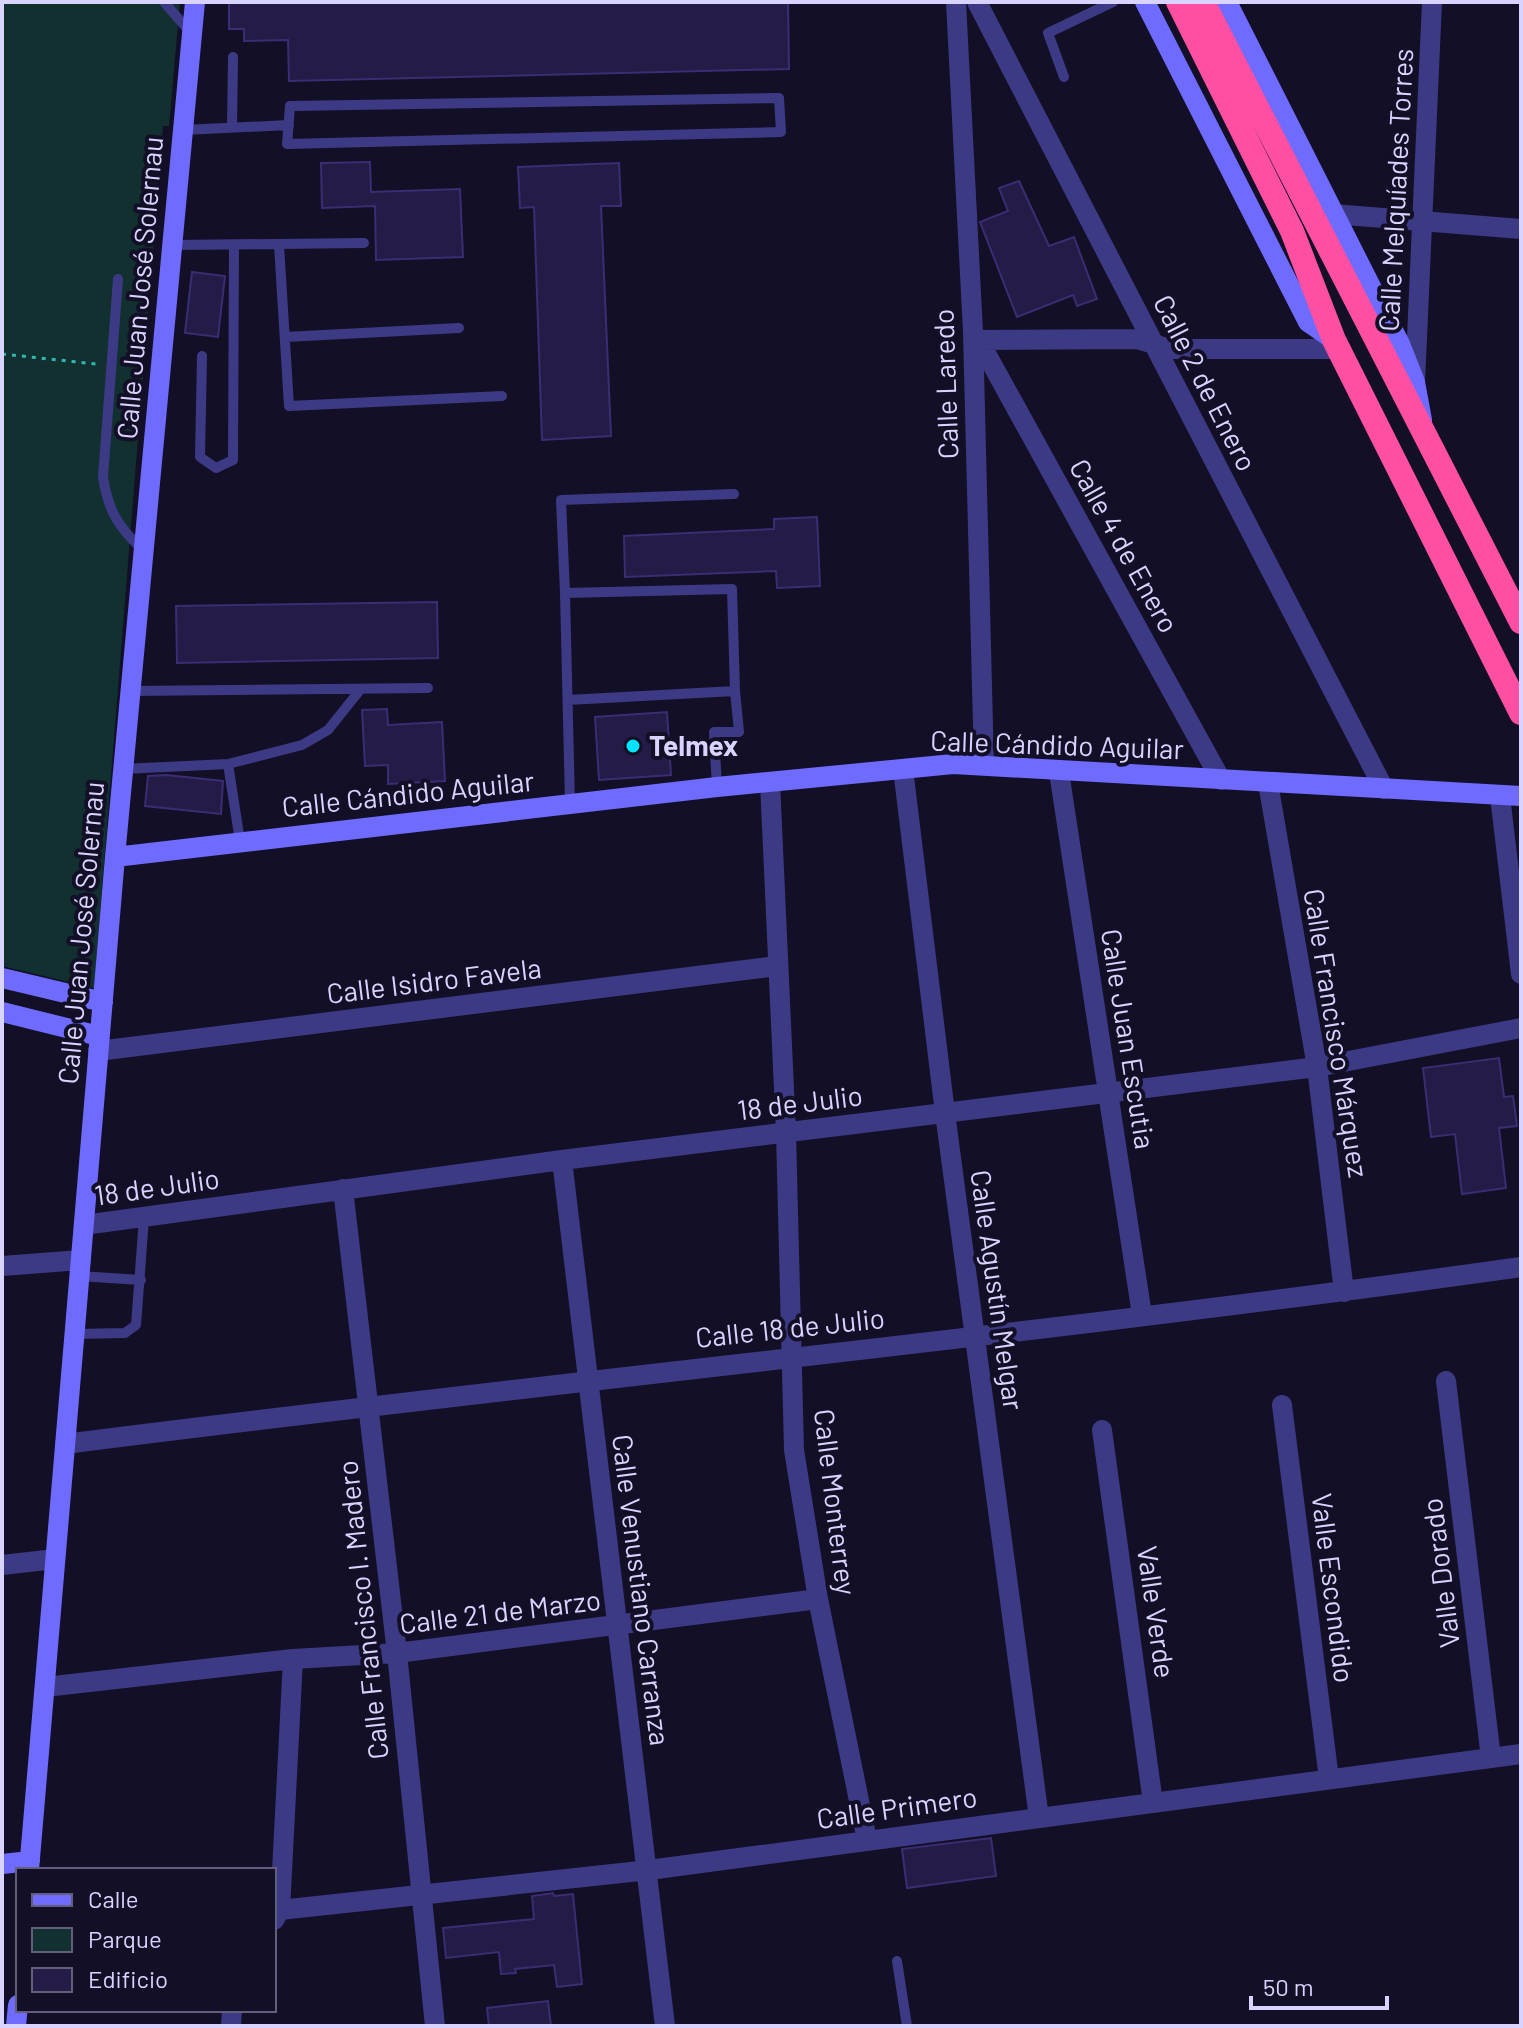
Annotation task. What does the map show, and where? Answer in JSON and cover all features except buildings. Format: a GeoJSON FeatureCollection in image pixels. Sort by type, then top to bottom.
{"type":"FeatureCollection","features":[{"type":"Feature","properties":{"kind":"highway"},"geometry":{"type":"LineString","coordinates":[[1178,2],[1292,231],[1336,344],[1521,713]]}},
{"type":"Feature","properties":{"kind":"highway"},"geometry":{"type":"LineString","coordinates":[[1203,2],[1521,622]]}},
{"type":"Feature","properties":{"kind":"street","name":"Calle Juan José Solernau"},"geometry":{"type":"LineString","coordinates":[[30,1866],[115,857],[195,2]]}},
{"type":"Feature","properties":{"kind":"street","name":"Calle Laredo"},"geometry":{"type":"LineString","coordinates":[[956,2],[974,336],[984,765]]}},
{"type":"Feature","properties":{"kind":"street","name":"Calle 2 de Enero"},"geometry":{"type":"LineString","coordinates":[[977,2],[1384,789]]}},
{"type":"Feature","properties":{"kind":"street"},"geometry":{"type":"LineString","coordinates":[[1145,2],[1308,322],[1336,344]]}},
{"type":"Feature","properties":{"kind":"street"},"geometry":{"type":"LineString","coordinates":[[1227,2],[1400,344],[1415,382],[1424,432]]}},
{"type":"Feature","properties":{"kind":"street","name":"Calle Melquíades Torres"},"geometry":{"type":"LineString","coordinates":[[1415,382],[1432,2]]}},
{"type":"Feature","properties":{"kind":"street"},"geometry":{"type":"LineString","coordinates":[[1333,214],[1521,229]]}},
{"type":"Feature","properties":{"kind":"street"},"geometry":{"type":"LineString","coordinates":[[974,336],[1137,339],[1170,349],[1336,344]]}},
{"type":"Feature","properties":{"kind":"street","name":"Calle 4 de Enero"},"geometry":{"type":"LineString","coordinates":[[974,336],[1221,780]]}},
{"type":"Feature","properties":{"kind":"street","name":"Calle Cándido Aguilar"},"geometry":{"type":"LineString","coordinates":[[115,857],[717,787],[903,769],[984,765],[1059,772],[1510,796]]}},
{"type":"Feature","properties":{"kind":"street","name":"Calle Agustín Melgar"},"geometry":{"type":"LineString","coordinates":[[903,769],[945,1113],[1039,1818]]}},
{"type":"Feature","properties":{"kind":"street","name":"Calle Juan Escutia"},"geometry":{"type":"LineString","coordinates":[[1059,772],[1142,1315]]}},
{"type":"Feature","properties":{"kind":"street","name":"Calle Monterrey"},"geometry":{"type":"LineString","coordinates":[[770,782],[786,1133],[794,1450],[818,1599],[867,1840]]}},
{"type":"Feature","properties":{"kind":"street","name":"Calle Francisco Márquez"},"geometry":{"type":"LineString","coordinates":[[1268,783],[1317,1067],[1344,1292]]}},
{"type":"Feature","properties":{"kind":"street"},"geometry":{"type":"LineString","coordinates":[[1510,796],[1521,974]]}},
{"type":"Feature","properties":{"kind":"street","name":"Calle Isidro Favela"},"geometry":{"type":"LineString","coordinates":[[99,1044],[777,966]]}},
{"type":"Feature","properties":{"kind":"street"},"geometry":{"type":"LineString","coordinates":[[2,978],[103,1002]]}},
{"type":"Feature","properties":{"kind":"street"},"geometry":{"type":"LineString","coordinates":[[2,1012],[99,1044]]}},
{"type":"Feature","properties":{"kind":"street","name":"18 de Julio"},"geometry":{"type":"LineString","coordinates":[[84,1225],[562,1160],[1317,1067],[1521,1028]]}},
{"type":"Feature","properties":{"kind":"street","name":"Calle Venustiano Carranza"},"geometry":{"type":"LineString","coordinates":[[562,1160],[649,1870],[665,2026]]}},
{"type":"Feature","properties":{"kind":"street","name":"Calle Francisco I. Madero"},"geometry":{"type":"LineString","coordinates":[[343,1189],[397,1653],[435,2026]]}},
{"type":"Feature","properties":{"kind":"street"},"geometry":{"type":"LineString","coordinates":[[2,1266],[80,1268]]}},
{"type":"Feature","properties":{"kind":"street","name":"Calle 18 de Julio"},"geometry":{"type":"LineString","coordinates":[[65,1444],[587,1379],[1344,1292],[1521,1267]]}},
{"type":"Feature","properties":{"kind":"street","name":"Valle Dorado"},"geometry":{"type":"LineString","coordinates":[[1446,1381],[1491,1758]]}},
{"type":"Feature","properties":{"kind":"street","name":"Valle Escondido"},"geometry":{"type":"LineString","coordinates":[[1282,1405],[1329,1779]]}},
{"type":"Feature","properties":{"kind":"street","name":"Valle Verde"},"geometry":{"type":"LineString","coordinates":[[1102,1430],[1153,1803]]}},
{"type":"Feature","properties":{"kind":"street"},"geometry":{"type":"LineString","coordinates":[[2,1565],[55,1559]]}},
{"type":"Feature","properties":{"kind":"street","name":"Calle 21 de Marzo"},"geometry":{"type":"LineString","coordinates":[[45,1687],[293,1659],[397,1653],[818,1599]]}},
{"type":"Feature","properties":{"kind":"street"},"geometry":{"type":"LineString","coordinates":[[277,1915],[293,1659]]}},
{"type":"Feature","properties":{"kind":"street","name":"Calle Primero"},"geometry":{"type":"LineString","coordinates":[[277,1915],[420,1894],[649,1870],[1521,1754]]}},
{"type":"Feature","properties":{"kind":"street"},"geometry":{"type":"LineString","coordinates":[[2,1864],[30,1866]]}},
{"type":"Feature","properties":{"kind":"lane"},"geometry":{"type":"LineString","coordinates":[[164,2],[191,34]]}},
{"type":"Feature","properties":{"kind":"lane"},"geometry":{"type":"LineString","coordinates":[[1064,77],[1048,33],[1113,2]]}},
{"type":"Feature","properties":{"kind":"lane"},"geometry":{"type":"LineString","coordinates":[[232,128],[233,57]]}},
{"type":"Feature","properties":{"kind":"lane"},"geometry":{"type":"LineString","coordinates":[[779,98],[781,132],[287,144],[289,125],[290,106],[779,98]]}},
{"type":"Feature","properties":{"kind":"lane"},"geometry":{"type":"LineString","coordinates":[[183,130],[289,125]]}},
{"type":"Feature","properties":{"kind":"lane"},"geometry":{"type":"LineString","coordinates":[[172,245],[364,243]]}},
{"type":"Feature","properties":{"kind":"lane"},"geometry":{"type":"LineString","coordinates":[[202,356],[200,457],[216,468],[233,460],[234,245]]}},
{"type":"Feature","properties":{"kind":"lane"},"geometry":{"type":"LineString","coordinates":[[279,245],[289,406],[502,396]]}},
{"type":"Feature","properties":{"kind":"lane"},"geometry":{"type":"LineString","coordinates":[[118,279],[103,477],[107,505],[119,528],[144,550]]}},
{"type":"Feature","properties":{"kind":"lane"},"geometry":{"type":"LineString","coordinates":[[285,337],[459,328]]}},
{"type":"Feature","properties":{"kind":"lane"},"geometry":{"type":"LineString","coordinates":[[570,804],[561,500],[734,494]]}},
{"type":"Feature","properties":{"kind":"lane"},"geometry":{"type":"LineString","coordinates":[[565,593],[732,589],[739,732],[714,732],[717,787]]}},
{"type":"Feature","properties":{"kind":"lane"},"geometry":{"type":"LineString","coordinates":[[130,691],[428,688]]}},
{"type":"Feature","properties":{"kind":"lane"},"geometry":{"type":"LineString","coordinates":[[123,769],[228,764],[302,745],[328,730],[360,690]]}},
{"type":"Feature","properties":{"kind":"lane"},"geometry":{"type":"LineString","coordinates":[[568,700],[735,691]]}},
{"type":"Feature","properties":{"kind":"lane"},"geometry":{"type":"LineString","coordinates":[[228,764],[240,841]]}},
{"type":"Feature","properties":{"kind":"lane"},"geometry":{"type":"LineString","coordinates":[[75,1334],[125,1333],[136,1325],[144,1218]]}},
{"type":"Feature","properties":{"kind":"lane"},"geometry":{"type":"LineString","coordinates":[[80,1268],[141,1280]]}},
{"type":"Feature","properties":{"kind":"lane"},"geometry":{"type":"LineString","coordinates":[[897,1961],[907,2026]]}},
{"type":"Feature","properties":{"kind":"path"},"geometry":{"type":"LineString","coordinates":[[2,354],[112,365]]}},
{"type":"Feature","properties":{"kind":"green space"},"geometry":{"type":"Polygon","coordinates":[[[2,2],[180,2],[169,126],[163,126],[94,988],[2,966],[2,2]]]}},
{"type":"Feature","properties":{"kind":"place","name":"Telmex"},"geometry":{"type":"Point","coordinates":[633,746]}}]}
